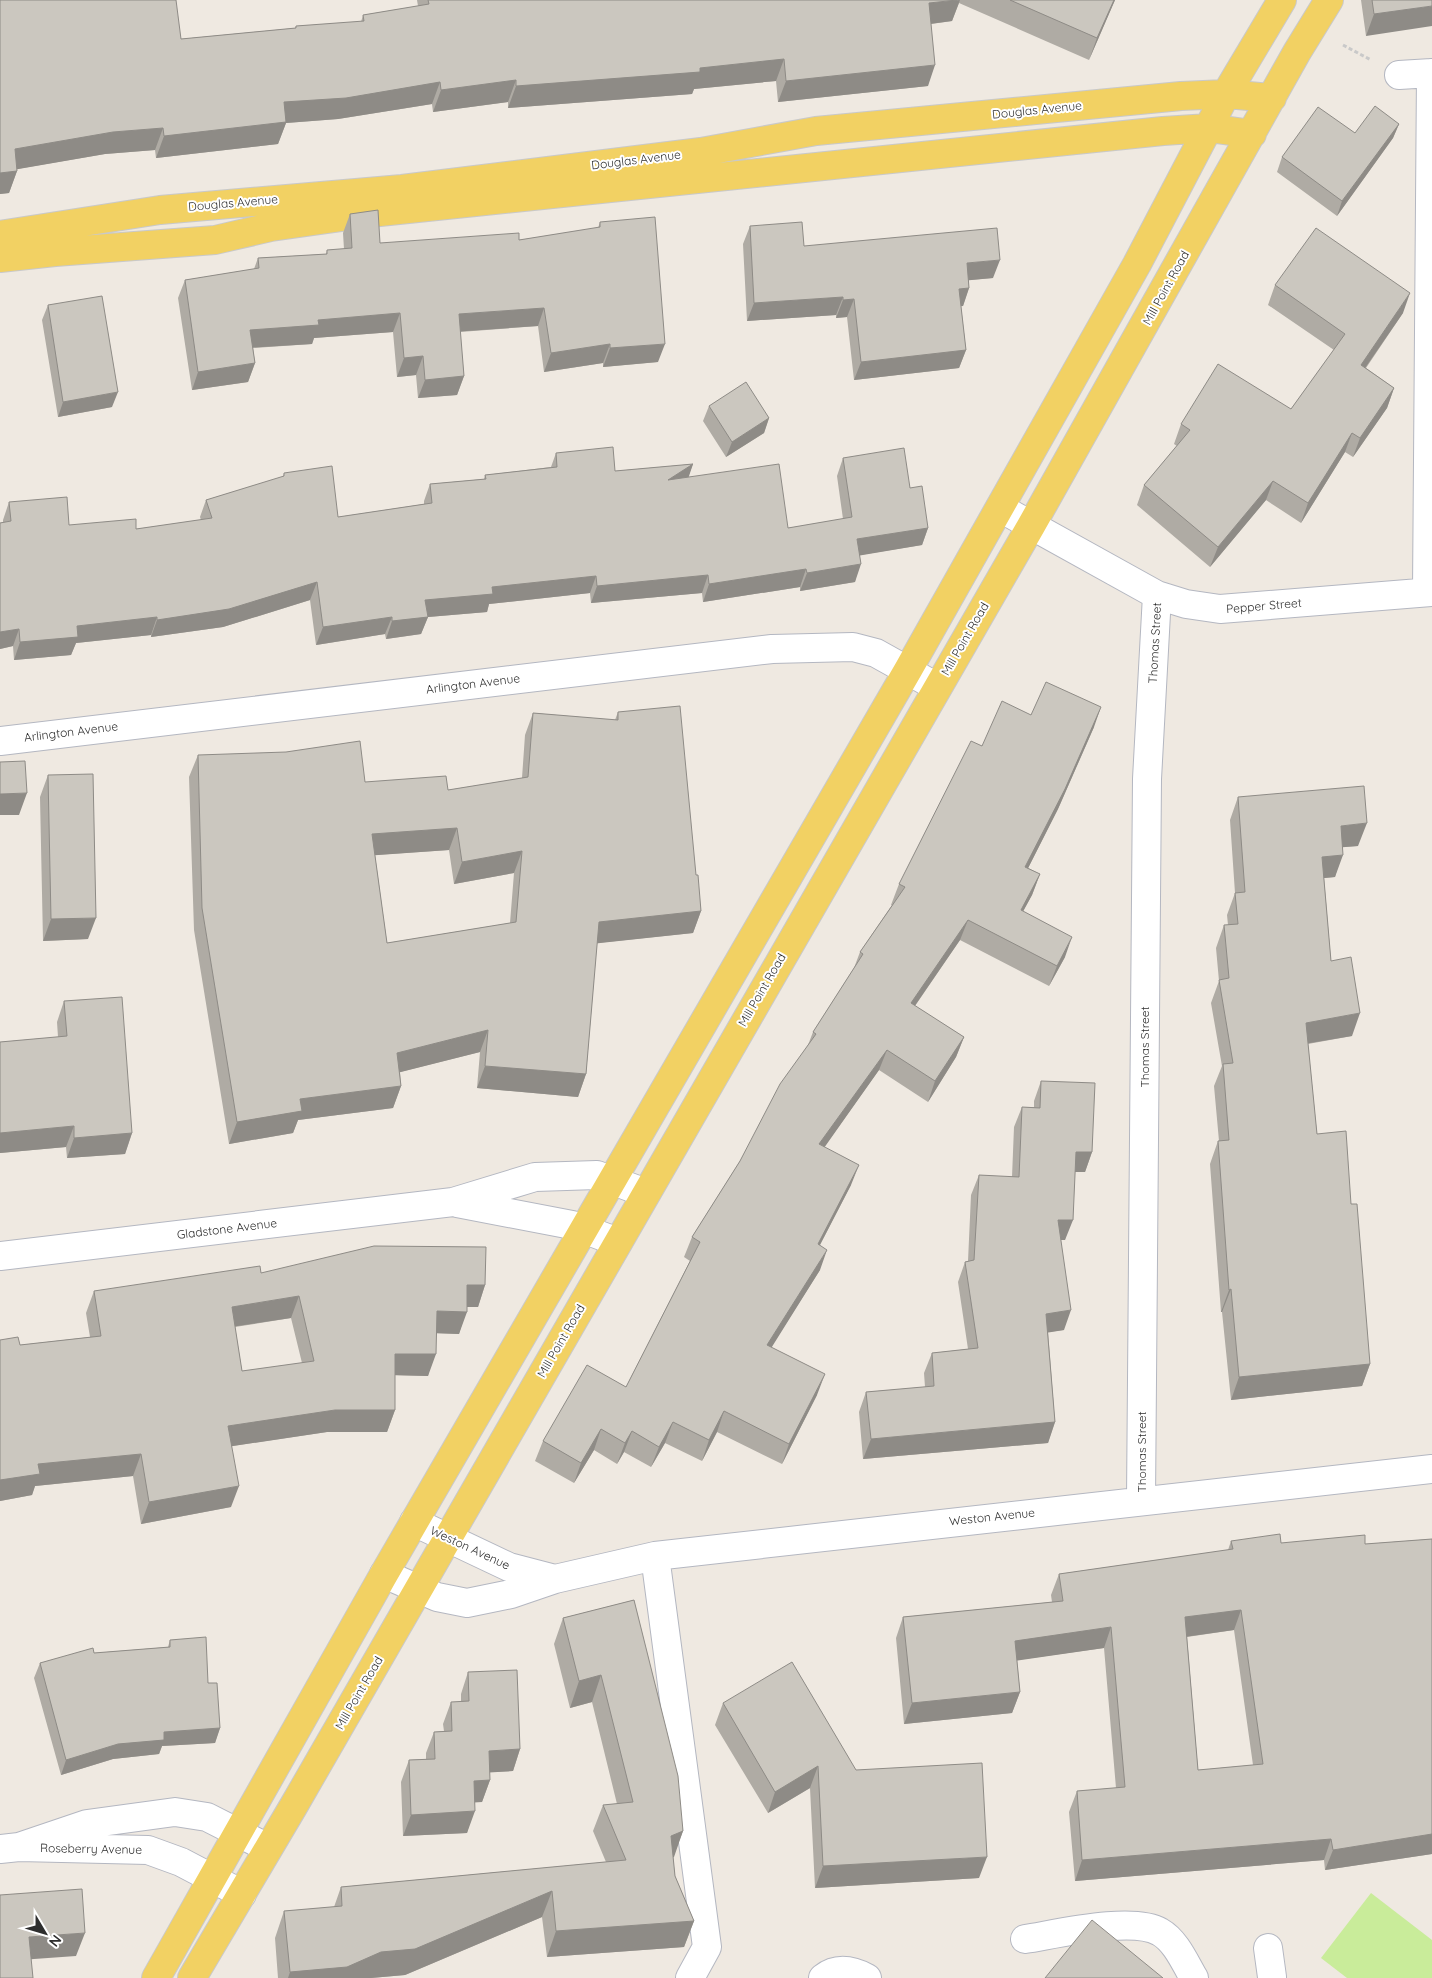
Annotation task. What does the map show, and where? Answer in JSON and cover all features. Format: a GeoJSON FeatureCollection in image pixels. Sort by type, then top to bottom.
{"type":"FeatureCollection","features":[{"type":"Feature","properties":{"kind":"main road"},"geometry":{"type":"LineString","coordinates":[[156,1978],[384,1574],[908,670],[1137,264],[1226,94],[1282,0]]}},
{"type":"Feature","properties":{"kind":"main road","name":"Mill Point Road"},"geometry":{"type":"LineString","coordinates":[[192,1978],[418,1590],[1031,526],[1329,0]]}},
{"type":"Feature","properties":{"kind":"main road","name":"Douglas Avenue"},"geometry":{"type":"LineString","coordinates":[[0,234],[160,210],[402,189],[700,152],[816,131],[1172,97],[1226,94],[1272,98]]}},
{"type":"Feature","properties":{"kind":"main road","name":"Douglas Avenue"},"geometry":{"type":"LineString","coordinates":[[0,258],[215,240],[270,227],[380,212],[1123,135],[1209,128],[1252,134]]}},
{"type":"Feature","properties":{"kind":"street"},"geometry":{"type":"LineString","coordinates":[[1399,75],[1432,73],[1429,592]]}},
{"type":"Feature","properties":{"kind":"street","name":"Pepper Street"},"geometry":{"type":"LineString","coordinates":[[1000,508],[1157,595],[1186,604],[1220,609],[1429,592]]}},
{"type":"Feature","properties":{"kind":"street","name":"Thomas Street"},"geometry":{"type":"LineString","coordinates":[[1141,1500],[1147,779],[1157,595]]}},
{"type":"Feature","properties":{"kind":"street","name":"Arlington Avenue"},"geometry":{"type":"LineString","coordinates":[[0,741],[772,648],[853,647],[876,653],[937,687]]}},
{"type":"Feature","properties":{"kind":"street","name":"Gladstone Avenue"},"geometry":{"type":"LineString","coordinates":[[0,1256],[453,1202],[535,1177],[597,1175],[646,1192]]}},
{"type":"Feature","properties":{"kind":"street","name":"Gladstone Avenue"},"geometry":{"type":"LineString","coordinates":[[453,1202],[583,1229],[618,1242]]}},
{"type":"Feature","properties":{"kind":"street","name":"Weston Avenue"},"geometry":{"type":"LineString","coordinates":[[384,1574],[437,1597],[467,1603],[511,1594],[555,1579],[655,1556],[1141,1500],[1432,1469]]}},
{"type":"Feature","properties":{"kind":"street","name":"Weston Avenue"},"geometry":{"type":"LineString","coordinates":[[414,1522],[509,1567],[555,1579]]}},
{"type":"Feature","properties":{"kind":"street"},"geometry":{"type":"LineString","coordinates":[[655,1556],[707,1947],[690,1978]]}},
{"type":"Feature","properties":{"kind":"street","name":"Roseberry Avenue"},"geometry":{"type":"LineString","coordinates":[[10,1848],[87,1824],[175,1812],[206,1817],[268,1848]]}},
{"type":"Feature","properties":{"kind":"street","name":"Roseberry Avenue"},"geometry":{"type":"LineString","coordinates":[[10,1848],[148,1850],[181,1862],[242,1894]]}},
{"type":"Feature","properties":{"kind":"street"},"geometry":{"type":"LineString","coordinates":[[1025,1939],[1120,1925],[1143,1925],[1160,1932],[1172,1942],[1194,1978]]}},
{"type":"Feature","properties":{"kind":"street"},"geometry":{"type":"LineString","coordinates":[[1268,1948],[1268,1978]]}},
{"type":"Feature","properties":{"kind":"street"},"geometry":{"type":"LineString","coordinates":[[823,1978],[835,1972],[845,1970],[867,1978]]}},
{"type":"Feature","properties":{"kind":"green space"},"geometry":{"type":"Polygon","coordinates":[[[1371,1893],[1432,1940],[1432,1978],[1347,1978],[1321,1958],[1371,1893]]]}},
{"type":"Feature","properties":{"kind":"building"},"geometry":{"type":"Polygon","coordinates":[[[0,0],[176,0],[181,39],[296,28],[296,26],[364,21],[363,15],[429,4],[428,0],[957,0],[929,3],[935,65],[786,81],[784,59],[700,68],[700,72],[516,86],[516,80],[441,90],[440,82],[346,98],[284,102],[286,122],[164,136],[163,128],[113,132],[15,149],[17,171],[0,173],[0,0]]]}},
{"type":"Feature","properties":{"kind":"building"},"geometry":{"type":"Polygon","coordinates":[[[1010,0],[1114,0],[1097,38],[1010,0]]]}},
{"type":"Feature","properties":{"kind":"building"},"geometry":{"type":"Polygon","coordinates":[[[1372,0],[1432,0],[1432,6],[1374,14],[1372,0]]]}},
{"type":"Feature","properties":{"kind":"building"},"geometry":{"type":"Polygon","coordinates":[[[1375,106],[1399,124],[1342,201],[1282,157],[1318,107],[1355,133],[1375,106]]]}},
{"type":"Feature","properties":{"kind":"building"},"geometry":{"type":"Polygon","coordinates":[[[378,210],[380,243],[519,233],[519,240],[600,227],[600,222],[655,217],[665,344],[610,348],[610,344],[551,353],[544,308],[459,314],[464,376],[425,380],[423,356],[404,358],[400,313],[318,320],[319,325],[250,330],[255,363],[198,372],[185,280],[259,268],[258,258],[327,254],[327,250],[352,248],[350,214],[378,210]]]}},
{"type":"Feature","properties":{"kind":"building"},"geometry":{"type":"Polygon","coordinates":[[[802,222],[804,246],[997,228],[1000,260],[967,263],[969,288],[959,289],[966,350],[861,362],[854,299],[843,300],[843,297],[754,303],[750,226],[802,222]]]}},
{"type":"Feature","properties":{"kind":"building"},"geometry":{"type":"Polygon","coordinates":[[[1316,228],[1410,293],[1361,365],[1394,388],[1360,438],[1352,433],[1308,503],[1273,481],[1218,547],[1144,485],[1190,430],[1181,424],[1218,364],[1291,409],[1345,334],[1275,285],[1316,228]]]}},
{"type":"Feature","properties":{"kind":"building"},"geometry":{"type":"Polygon","coordinates":[[[102,296],[118,392],[63,402],[48,305],[102,296]]]}},
{"type":"Feature","properties":{"kind":"building"},"geometry":{"type":"Polygon","coordinates":[[[746,382],[769,418],[732,442],[709,406],[746,382]]]}},
{"type":"Feature","properties":{"kind":"building"},"geometry":{"type":"Polygon","coordinates":[[[613,447],[615,471],[693,464],[668,480],[779,464],[788,528],[852,517],[843,458],[904,448],[910,488],[922,486],[928,528],[857,539],[861,564],[807,573],[806,569],[709,584],[708,575],[597,586],[596,576],[492,587],[493,594],[425,600],[428,617],[392,621],[392,617],[323,627],[317,582],[229,609],[157,620],[157,617],[77,626],[78,637],[20,642],[19,629],[0,632],[0,523],[11,521],[9,502],[67,497],[69,525],[136,519],[136,529],[212,518],[206,500],[284,476],[284,473],[332,466],[338,517],[432,503],[430,484],[486,479],[485,475],[557,467],[556,453],[613,447]]]}},
{"type":"Feature","properties":{"kind":"building"},"geometry":{"type":"Polygon","coordinates":[[[1046,682],[1101,707],[1065,789],[1025,867],[1040,874],[1021,910],[1072,937],[1057,966],[968,920],[911,1003],[964,1037],[935,1081],[887,1050],[819,1144],[859,1165],[818,1244],[827,1250],[767,1345],[825,1374],[789,1444],[724,1411],[709,1440],[673,1422],[659,1447],[632,1431],[625,1443],[601,1429],[581,1463],[543,1441],[587,1365],[626,1387],[700,1242],[692,1237],[740,1161],[780,1084],[816,1034],[813,1032],[863,954],[860,952],[905,887],[899,884],[971,741],[982,746],[1002,701],[1031,715],[1046,682]]]}},
{"type":"Feature","properties":{"kind":"building"},"geometry":{"type":"Polygon","coordinates":[[[680,706],[701,911],[599,922],[586,1074],[485,1066],[488,1030],[397,1053],[401,1086],[300,1099],[302,1111],[237,1122],[202,908],[198,755],[286,752],[360,741],[365,782],[446,776],[448,790],[528,777],[533,713],[618,720],[618,712],[680,706]],[[457,828],[372,834],[387,943],[516,922],[522,851],[462,862],[457,828]]]}},
{"type":"Feature","properties":{"kind":"building"},"geometry":{"type":"Polygon","coordinates":[[[25,761],[27,793],[0,794],[0,762],[25,761]]]}},
{"type":"Feature","properties":{"kind":"building"},"geometry":{"type":"Polygon","coordinates":[[[93,774],[96,918],[51,919],[48,775],[93,774]]]}},
{"type":"Feature","properties":{"kind":"building"},"geometry":{"type":"Polygon","coordinates":[[[1364,786],[1367,823],[1341,826],[1343,855],[1322,857],[1331,961],[1351,957],[1360,1013],[1306,1023],[1317,1134],[1346,1131],[1351,1204],[1357,1204],[1370,1364],[1239,1377],[1231,1289],[1229,1290],[1218,1141],[1229,1140],[1223,1064],[1233,1063],[1219,980],[1229,978],[1224,925],[1238,924],[1235,893],[1245,892],[1238,797],[1364,786]]]}},
{"type":"Feature","properties":{"kind":"building"},"geometry":{"type":"Polygon","coordinates":[[[122,997],[132,1133],[74,1138],[74,1126],[0,1133],[0,1042],[67,1036],[64,1001],[122,997]]]}},
{"type":"Feature","properties":{"kind":"building"},"geometry":{"type":"Polygon","coordinates":[[[1041,1081],[1095,1083],[1092,1152],[1076,1152],[1073,1220],[1058,1220],[1071,1310],[1046,1314],[1055,1422],[871,1439],[866,1392],[934,1386],[932,1353],[978,1348],[965,1262],[974,1260],[979,1175],[1019,1177],[1022,1107],[1040,1108],[1041,1081]]]}},
{"type":"Feature","properties":{"kind":"building"},"geometry":{"type":"Polygon","coordinates":[[[374,1246],[486,1247],[485,1285],[467,1285],[467,1312],[437,1311],[436,1354],[395,1354],[395,1410],[335,1410],[228,1426],[239,1486],[149,1502],[141,1454],[38,1464],[40,1474],[0,1480],[0,1340],[18,1337],[20,1345],[101,1336],[94,1291],[260,1266],[261,1273],[374,1246]],[[299,1296],[232,1307],[242,1371],[314,1361],[299,1296]]]}},
{"type":"Feature","properties":{"kind":"building"},"geometry":{"type":"Polygon","coordinates":[[[1280,1534],[1281,1543],[1365,1535],[1365,1544],[1432,1539],[1432,1834],[1333,1850],[1331,1839],[1082,1860],[1077,1791],[1125,1787],[1111,1627],[1015,1641],[1020,1692],[912,1703],[903,1617],[1063,1601],[1059,1574],[1233,1549],[1231,1541],[1280,1534]],[[1241,1610],[1185,1617],[1198,1770],[1263,1764],[1241,1610]]]}},
{"type":"Feature","properties":{"kind":"building"},"geometry":{"type":"Polygon","coordinates":[[[634,1600],[678,1776],[683,1831],[671,1836],[675,1876],[694,1921],[556,1931],[552,1891],[415,1949],[381,1952],[347,1967],[290,1972],[284,1911],[342,1906],[341,1887],[626,1860],[603,1805],[633,1802],[601,1675],[579,1681],[563,1618],[634,1600]]]}},
{"type":"Feature","properties":{"kind":"building"},"geometry":{"type":"Polygon","coordinates":[[[206,1637],[208,1683],[217,1683],[220,1728],[164,1732],[164,1740],[118,1744],[66,1760],[40,1663],[93,1648],[94,1653],[170,1647],[170,1640],[206,1637]]]}},
{"type":"Feature","properties":{"kind":"building"},"geometry":{"type":"Polygon","coordinates":[[[792,1662],[856,1770],[982,1763],[987,1857],[823,1866],[818,1766],[775,1792],[723,1703],[792,1662]]]}},
{"type":"Feature","properties":{"kind":"building"},"geometry":{"type":"Polygon","coordinates":[[[517,1670],[520,1749],[489,1751],[490,1780],[474,1781],[475,1811],[411,1815],[409,1760],[435,1759],[434,1732],[452,1731],[451,1702],[469,1701],[468,1672],[517,1670]]]}},
{"type":"Feature","properties":{"kind":"building"},"geometry":{"type":"Polygon","coordinates":[[[82,1889],[85,1933],[29,1937],[33,1978],[0,1978],[0,1895],[82,1889]]]}},
{"type":"Feature","properties":{"kind":"building"},"geometry":{"type":"Polygon","coordinates":[[[1092,1920],[1163,1978],[1045,1978],[1092,1920]]]}}]}
